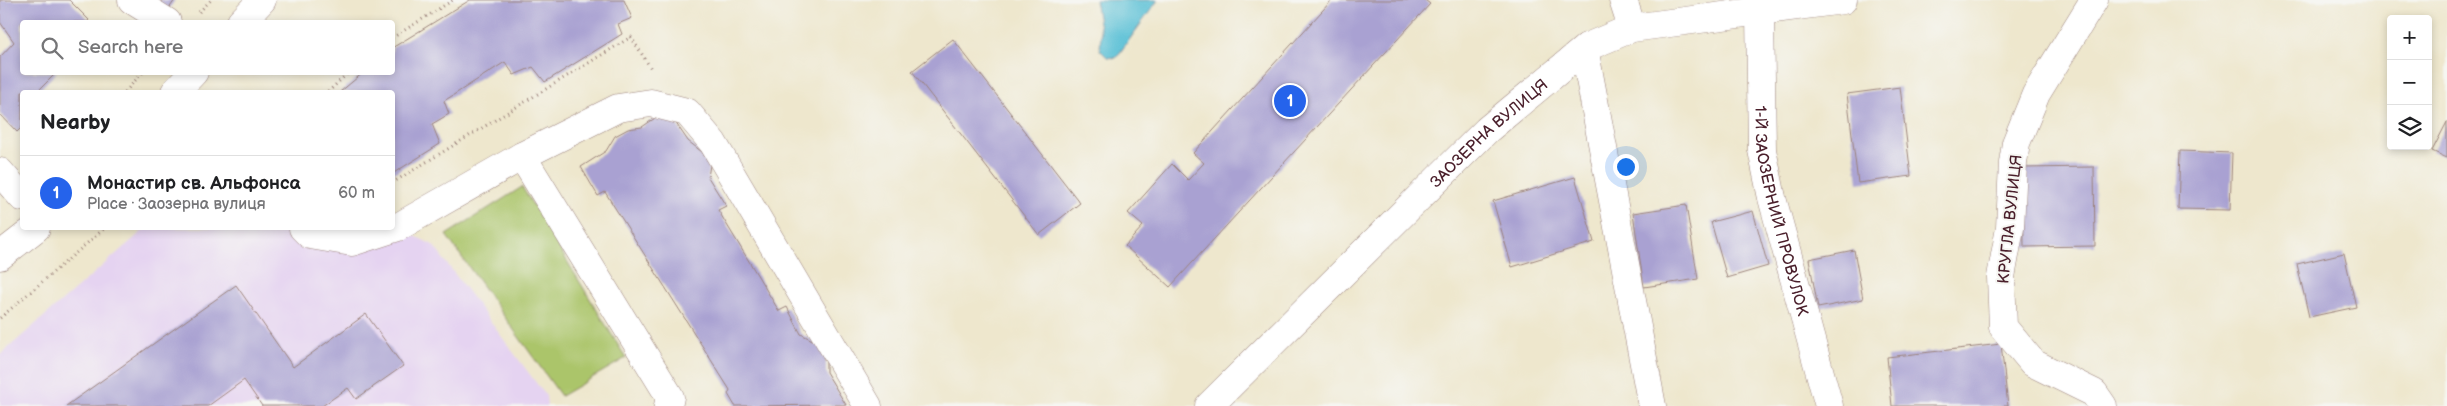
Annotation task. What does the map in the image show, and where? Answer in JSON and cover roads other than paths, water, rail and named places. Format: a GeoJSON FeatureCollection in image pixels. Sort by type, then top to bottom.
{"type":"FeatureCollection","features":[{"type":"Feature","properties":{"kind":"street"},"geometry":{"type":"LineString","coordinates":[[132,0],[164,20]]}},
{"type":"Feature","properties":{"kind":"street"},"geometry":{"type":"LineString","coordinates":[[243,20],[262,0]]}},
{"type":"Feature","properties":{"kind":"street"},"geometry":{"type":"LineString","coordinates":[[1623,0],[1632,28]]}},
{"type":"Feature","properties":{"kind":"street","name":"ЗАОЗЕРНА ВУЛИЦЯ"},"geometry":{"type":"LineString","coordinates":[[1209,406],[1237,395],[1487,130],[1587,47],[1632,28],[1843,0]]}},
{"type":"Feature","properties":{"kind":"street","name":"КРУГЛА ВУЛИЦЯ"},"geometry":{"type":"LineString","coordinates":[[2094,0],[2036,94],[2016,143],[2013,163],[2010,228],[2001,277],[2003,327],[2033,363],[2094,393],[2103,406]]}},
{"type":"Feature","properties":{"kind":"street","name":"1-Й ЗАОЗЕРНИЙ ПРОВУЛОК"},"geometry":{"type":"LineString","coordinates":[[1760,12],[1762,150],[1772,198],[1829,406]]}},
{"type":"Feature","properties":{"kind":"street"},"geometry":{"type":"LineString","coordinates":[[1587,47],[1585,53],[1652,406]]}},
{"type":"Feature","properties":{"kind":"street"},"geometry":{"type":"LineString","coordinates":[[178,90],[191,75]]}},
{"type":"Feature","properties":{"kind":"street"},"geometry":{"type":"LineString","coordinates":[[395,228],[522,156],[618,108],[651,103],[687,112],[713,143],[868,406]]}},
{"type":"Feature","properties":{"kind":"street"},"geometry":{"type":"LineString","coordinates":[[522,156],[670,397],[668,406]]}},
{"type":"Feature","properties":{"kind":"street"},"geometry":{"type":"LineString","coordinates":[[0,172],[20,194]]}},
{"type":"Feature","properties":{"kind":"street"},"geometry":{"type":"LineString","coordinates":[[0,256],[33,230]]}},
{"type":"Feature","properties":{"kind":"street"},"geometry":{"type":"LineString","coordinates":[[305,230],[310,235],[352,242],[389,230]]}},
{"type":"Feature","properties":{"kind":"water"},"geometry":{"type":"Polygon","coordinates":[[[1095,0],[1158,0],[1116,58],[1107,57],[1100,50],[1101,34],[1095,0]]]}},
{"type":"Feature","properties":{"kind":"place","name":"Монастир св. Альфонса"},"geometry":{"type":"Point","coordinates":[1290,101]}}]}
